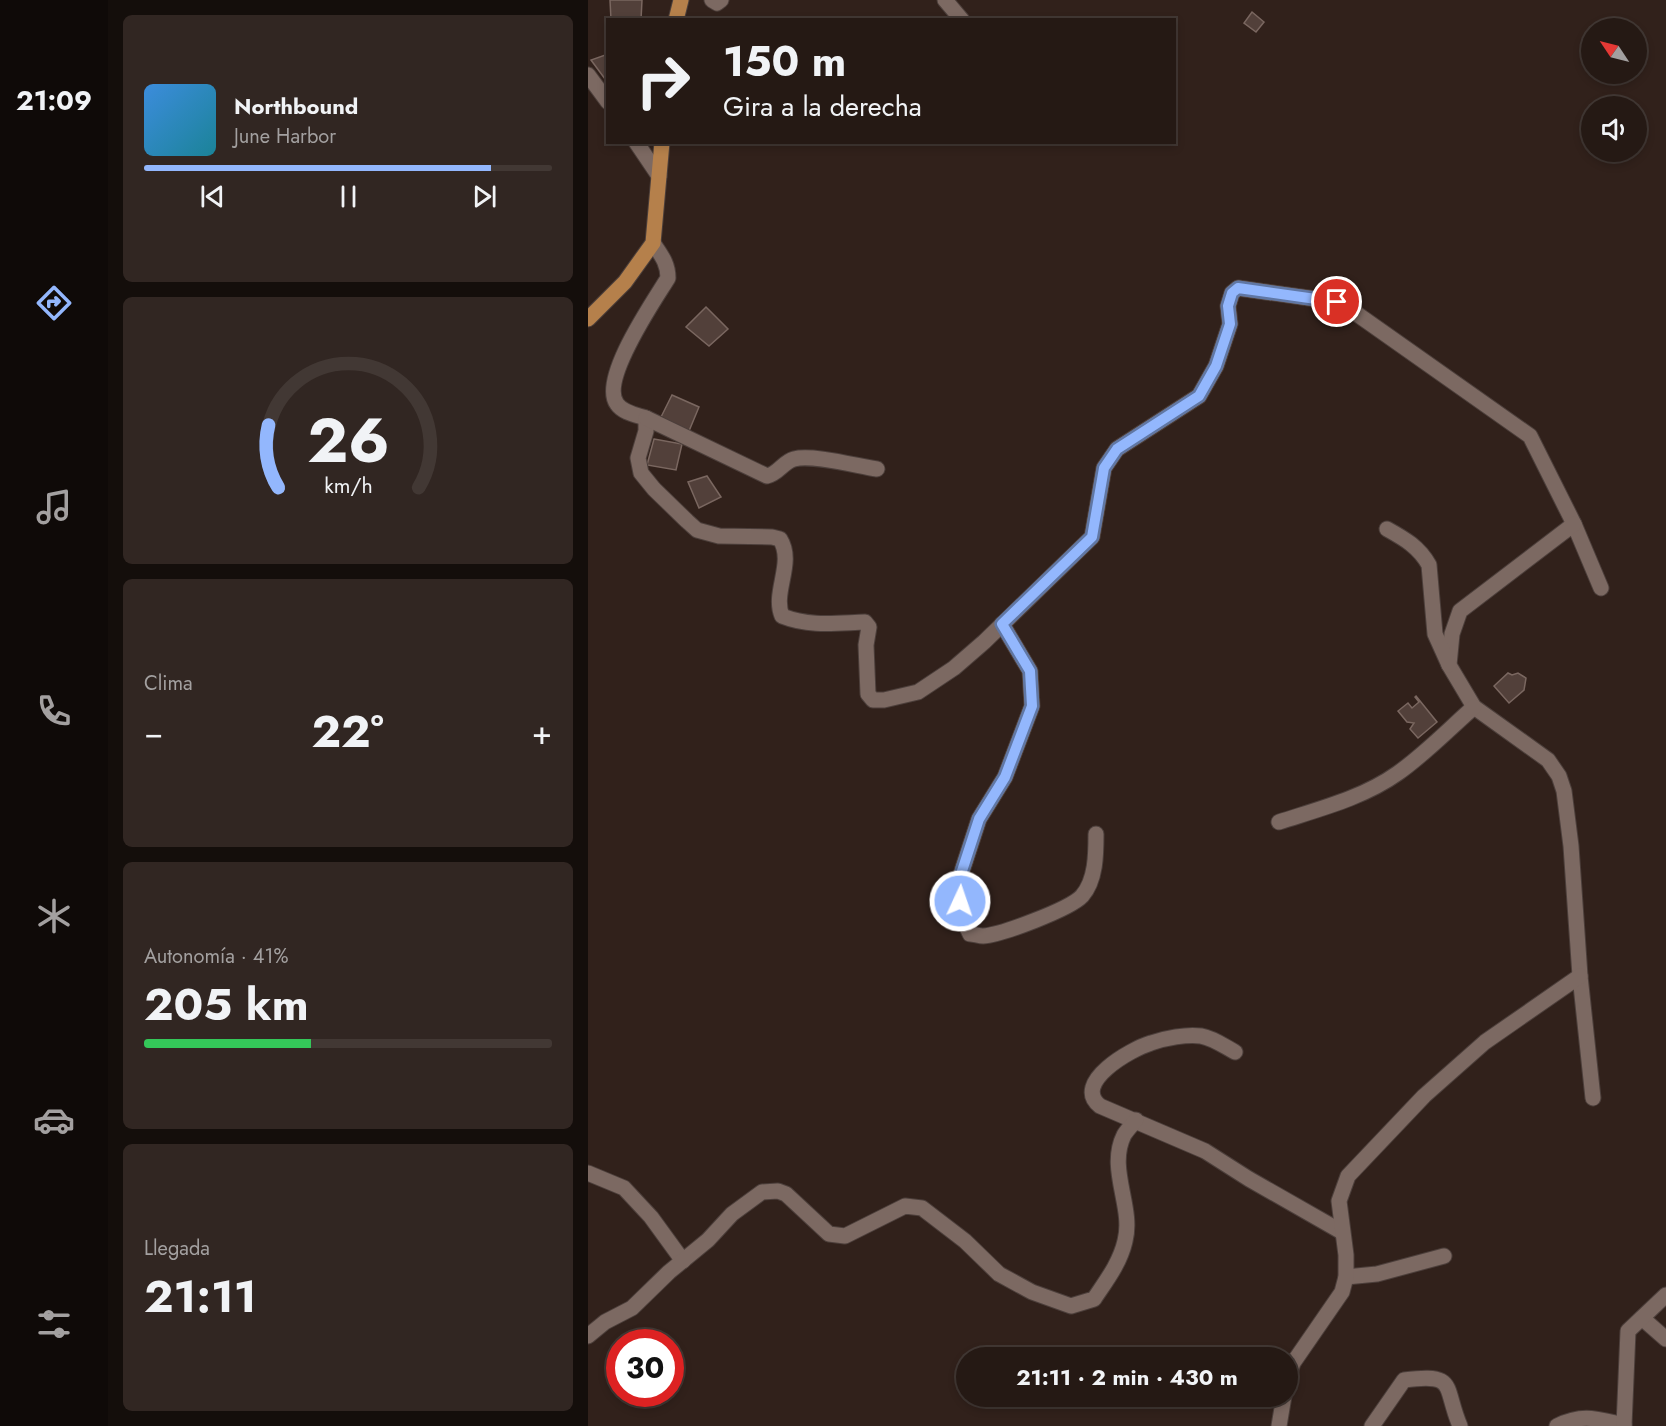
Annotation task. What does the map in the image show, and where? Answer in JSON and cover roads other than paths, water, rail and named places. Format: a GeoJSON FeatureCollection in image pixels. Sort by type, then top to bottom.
{"type":"FeatureCollection","features":[{"type":"Feature","properties":{"kind":"main road"},"geometry":{"type":"LineString","coordinates":[[676,18],[681,0]]}},
{"type":"Feature","properties":{"kind":"main road"},"geometry":{"type":"LineString","coordinates":[[588,319],[625,282],[653,243],[662,144]]}},
{"type":"Feature","properties":{"kind":"street"},"geometry":{"type":"LineString","coordinates":[[712,0],[717,3],[721,0]]}},
{"type":"Feature","properties":{"kind":"street"},"geometry":{"type":"LineString","coordinates":[[945,0],[960,18]]}},
{"type":"Feature","properties":{"kind":"street"},"geometry":{"type":"LineString","coordinates":[[588,75],[606,99]]}},
{"type":"Feature","properties":{"kind":"street"},"geometry":{"type":"LineString","coordinates":[[637,144],[659,176]]}},
{"type":"Feature","properties":{"kind":"street"},"geometry":{"type":"LineString","coordinates":[[653,243],[665,260],[668,278],[628,345],[614,379],[613,393],[616,404],[623,410],[646,418],[767,476],[774,475],[789,460],[802,456],[877,469]]}},
{"type":"Feature","properties":{"kind":"street"},"geometry":{"type":"LineString","coordinates":[[646,418],[646,431],[638,458],[641,473],[654,489],[697,530],[719,536],[780,539],[785,547],[778,607],[783,616],[799,622],[838,625],[865,622],[869,627],[866,645],[868,694],[873,700],[884,700],[918,692],[954,668],[1092,537],[1104,468],[1117,449],[1199,396],[1216,366],[1230,324],[1228,306],[1232,293],[1238,288],[1337,302],[1347,307],[1530,436],[1574,524],[1600,588]]}},
{"type":"Feature","properties":{"kind":"street"},"geometry":{"type":"LineString","coordinates":[[1449,665],[1452,634],[1460,611],[1574,524]]}},
{"type":"Feature","properties":{"kind":"street"},"geometry":{"type":"LineString","coordinates":[[1387,530],[1413,545],[1429,565],[1435,634],[1449,665],[1474,707],[1548,760],[1559,776],[1564,792],[1571,846],[1580,976],[1593,1098]]}},
{"type":"Feature","properties":{"kind":"street"},"geometry":{"type":"LineString","coordinates":[[1002,624],[1030,671],[1032,706],[1005,777],[979,819],[962,871],[962,917],[970,934],[983,936],[1006,931],[1066,907],[1082,896],[1093,874],[1096,861],[1096,834]]}},
{"type":"Feature","properties":{"kind":"street"},"geometry":{"type":"LineString","coordinates":[[1279,822],[1347,800],[1398,773],[1474,707]]}},
{"type":"Feature","properties":{"kind":"street"},"geometry":{"type":"LineString","coordinates":[[1298,1356],[1342,1292],[1346,1277],[1346,1255],[1338,1201],[1348,1176],[1424,1096],[1485,1042],[1580,976]]}},
{"type":"Feature","properties":{"kind":"street"},"geometry":{"type":"LineString","coordinates":[[1235,1052],[1202,1036],[1151,1042],[1123,1056],[1101,1075],[1090,1093],[1093,1101],[1100,1106],[1205,1151],[1342,1232]]}},
{"type":"Feature","properties":{"kind":"street"},"geometry":{"type":"LineString","coordinates":[[588,1336],[605,1322],[632,1308],[708,1240],[732,1214],[762,1192],[778,1191],[786,1194],[829,1234],[845,1236],[905,1206],[922,1208],[965,1241],[999,1274],[1032,1292],[1071,1306],[1094,1299],[1115,1266],[1125,1241],[1127,1218],[1118,1159],[1124,1136],[1136,1120]]}},
{"type":"Feature","properties":{"kind":"street"},"geometry":{"type":"LineString","coordinates":[[588,1173],[624,1188],[651,1217],[683,1260]]}},
{"type":"Feature","properties":{"kind":"street"},"geometry":{"type":"LineString","coordinates":[[1346,1277],[1377,1274],[1444,1256]]}},
{"type":"Feature","properties":{"kind":"street"},"geometry":{"type":"LineString","coordinates":[[1557,1426],[1570,1419],[1587,1417],[1624,1426],[1628,1331],[1666,1295]]}},
{"type":"Feature","properties":{"kind":"street"},"geometry":{"type":"LineString","coordinates":[[1642,1318],[1666,1339]]}},
{"type":"Feature","properties":{"kind":"street"},"geometry":{"type":"LineString","coordinates":[[1372,1426],[1404,1380],[1422,1377],[1439,1378],[1448,1387],[1460,1426]]}},
{"type":"Feature","properties":{"kind":"street"},"geometry":{"type":"LineString","coordinates":[[1279,1426],[1282,1407]]}}]}
